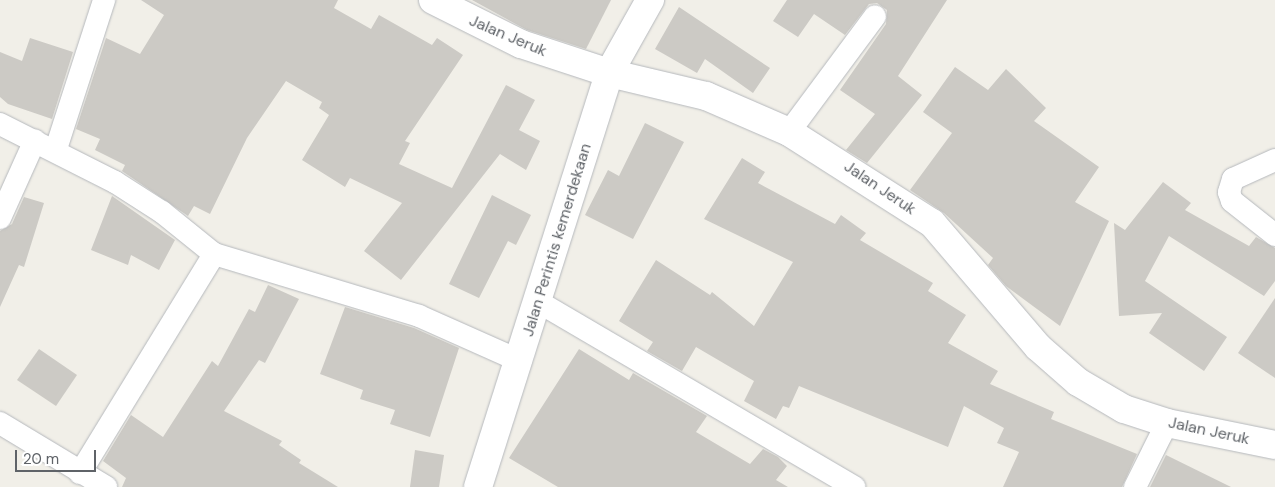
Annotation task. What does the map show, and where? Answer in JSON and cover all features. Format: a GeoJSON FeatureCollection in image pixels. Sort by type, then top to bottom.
{"type":"FeatureCollection","features":[{"type":"Feature","properties":{"kind":"main road","name":"Jalan Jeruk"},"geometry":{"type":"LineString","coordinates":[[434,0],[521,44],[609,73],[706,96],[789,132],[932,223],[1038,347],[1078,382],[1124,409],[1167,423],[1275,446]]}},
{"type":"Feature","properties":{"kind":"main road","name":"Jalan Perintis kemerdekaan"},"geometry":{"type":"LineString","coordinates":[[478,487],[520,362],[537,301],[609,73],[650,0]]}},
{"type":"Feature","properties":{"kind":"street"},"geometry":{"type":"LineString","coordinates":[[56,150],[83,55],[104,0]]}},
{"type":"Feature","properties":{"kind":"street"},"geometry":{"type":"LineString","coordinates":[[789,132],[875,16]]}},
{"type":"Feature","properties":{"kind":"street"},"geometry":{"type":"LineString","coordinates":[[0,124],[56,150],[162,212],[214,254],[419,316],[520,362]]}},
{"type":"Feature","properties":{"kind":"street"},"geometry":{"type":"LineString","coordinates":[[0,218],[35,140]]}},
{"type":"Feature","properties":{"kind":"street"},"geometry":{"type":"LineString","coordinates":[[1275,160],[1233,179],[1229,192],[1232,201],[1275,235]]}},
{"type":"Feature","properties":{"kind":"street"},"geometry":{"type":"LineString","coordinates":[[80,473],[214,254]]}},
{"type":"Feature","properties":{"kind":"street"},"geometry":{"type":"LineString","coordinates":[[537,301],[854,487]]}},
{"type":"Feature","properties":{"kind":"street"},"geometry":{"type":"LineString","coordinates":[[0,423],[106,487]]}},
{"type":"Feature","properties":{"kind":"street"},"geometry":{"type":"LineString","coordinates":[[1135,487],[1167,423]]}},
{"type":"Feature","properties":{"kind":"building"},"geometry":{"type":"Polygon","coordinates":[[[141,0],[338,0],[334,8],[371,29],[379,15],[432,45],[437,38],[463,55],[405,141],[410,143],[399,164],[452,188],[506,85],[535,100],[519,130],[540,141],[526,170],[500,154],[401,280],[364,251],[402,203],[350,178],[345,187],[302,160],[329,115],[319,108],[322,102],[286,81],[247,138],[210,214],[194,206],[188,216],[122,171],[125,165],[95,150],[100,139],[76,129],[106,38],[140,54],[164,15],[141,0]]]}},
{"type":"Feature","properties":{"kind":"building"},"geometry":{"type":"Polygon","coordinates":[[[472,0],[611,0],[586,49],[527,30],[472,0]]]}},
{"type":"Feature","properties":{"kind":"building"},"geometry":{"type":"Polygon","coordinates":[[[787,0],[947,0],[898,76],[922,95],[867,163],[846,150],[875,114],[840,90],[886,24],[887,10],[877,3],[869,4],[845,35],[814,14],[798,37],[773,21],[787,0]]]}},
{"type":"Feature","properties":{"kind":"building"},"geometry":{"type":"Polygon","coordinates":[[[679,7],[770,68],[753,93],[705,59],[697,73],[655,49],[679,7]]]}},
{"type":"Feature","properties":{"kind":"building"},"geometry":{"type":"Polygon","coordinates":[[[30,38],[73,52],[52,119],[8,104],[0,97],[0,52],[22,61],[30,38]]]}},
{"type":"Feature","properties":{"kind":"building"},"geometry":{"type":"Polygon","coordinates":[[[955,67],[988,90],[1006,69],[1046,108],[1034,121],[1099,167],[1075,202],[1109,221],[1060,326],[1006,286],[988,265],[993,258],[944,213],[910,190],[952,133],[923,112],[955,67]]]}},
{"type":"Feature","properties":{"kind":"building"},"geometry":{"type":"Polygon","coordinates":[[[645,123],[684,142],[633,239],[585,215],[608,170],[619,176],[645,123]]]}},
{"type":"Feature","properties":{"kind":"building"},"geometry":{"type":"Polygon","coordinates":[[[742,158],[765,172],[758,183],[835,224],[841,215],[866,233],[860,240],[933,283],[928,291],[966,315],[948,343],[998,371],[990,384],[1054,412],[1051,419],[1137,454],[1122,487],[1003,487],[1019,452],[997,443],[1004,428],[964,406],[948,447],[799,386],[789,408],[783,406],[776,419],[744,401],[754,381],[696,347],[682,371],[647,351],[653,342],[619,321],[656,260],[710,295],[712,292],[754,326],[793,262],[704,219],[742,158]]]}},
{"type":"Feature","properties":{"kind":"building"},"geometry":{"type":"Polygon","coordinates":[[[1163,182],[1191,203],[1185,210],[1249,246],[1256,237],[1275,248],[1275,281],[1264,296],[1169,236],[1145,281],[1227,337],[1204,371],[1149,333],[1162,313],[1119,316],[1114,223],[1125,230],[1163,182]]]}},
{"type":"Feature","properties":{"kind":"building"},"geometry":{"type":"Polygon","coordinates":[[[492,195],[531,215],[516,245],[508,241],[479,298],[449,284],[492,195]]]}},
{"type":"Feature","properties":{"kind":"building"},"geometry":{"type":"Polygon","coordinates":[[[112,196],[175,240],[159,270],[131,255],[128,265],[91,250],[112,196]]]}},
{"type":"Feature","properties":{"kind":"building"},"geometry":{"type":"Polygon","coordinates":[[[24,197],[44,203],[24,267],[19,265],[0,307],[0,231],[12,224],[24,197]]]}},
{"type":"Feature","properties":{"kind":"building"},"geometry":{"type":"Polygon","coordinates":[[[268,285],[299,299],[265,363],[259,360],[224,411],[282,441],[279,445],[301,460],[299,463],[338,487],[122,487],[126,478],[103,461],[131,415],[163,437],[212,361],[218,366],[249,309],[255,312],[268,285]]]}},
{"type":"Feature","properties":{"kind":"building"},"geometry":{"type":"Polygon","coordinates":[[[1275,298],[1275,378],[1238,353],[1275,298]]]}},
{"type":"Feature","properties":{"kind":"building"},"geometry":{"type":"Polygon","coordinates":[[[345,307],[414,328],[459,348],[430,437],[390,424],[395,410],[360,399],[363,390],[320,374],[345,307]]]}},
{"type":"Feature","properties":{"kind":"building"},"geometry":{"type":"Polygon","coordinates":[[[39,349],[77,375],[56,406],[17,380],[39,349]]]}},
{"type":"Feature","properties":{"kind":"building"},"geometry":{"type":"Polygon","coordinates":[[[579,349],[629,380],[633,373],[707,416],[696,432],[750,464],[763,449],[778,457],[787,466],[776,480],[788,487],[558,487],[509,458],[579,349]]]}},
{"type":"Feature","properties":{"kind":"building"},"geometry":{"type":"Polygon","coordinates":[[[415,450],[444,455],[439,487],[410,487],[415,450]]]}},
{"type":"Feature","properties":{"kind":"building"},"geometry":{"type":"Polygon","coordinates":[[[1166,455],[1231,487],[1150,487],[1166,455]]]}}]}
